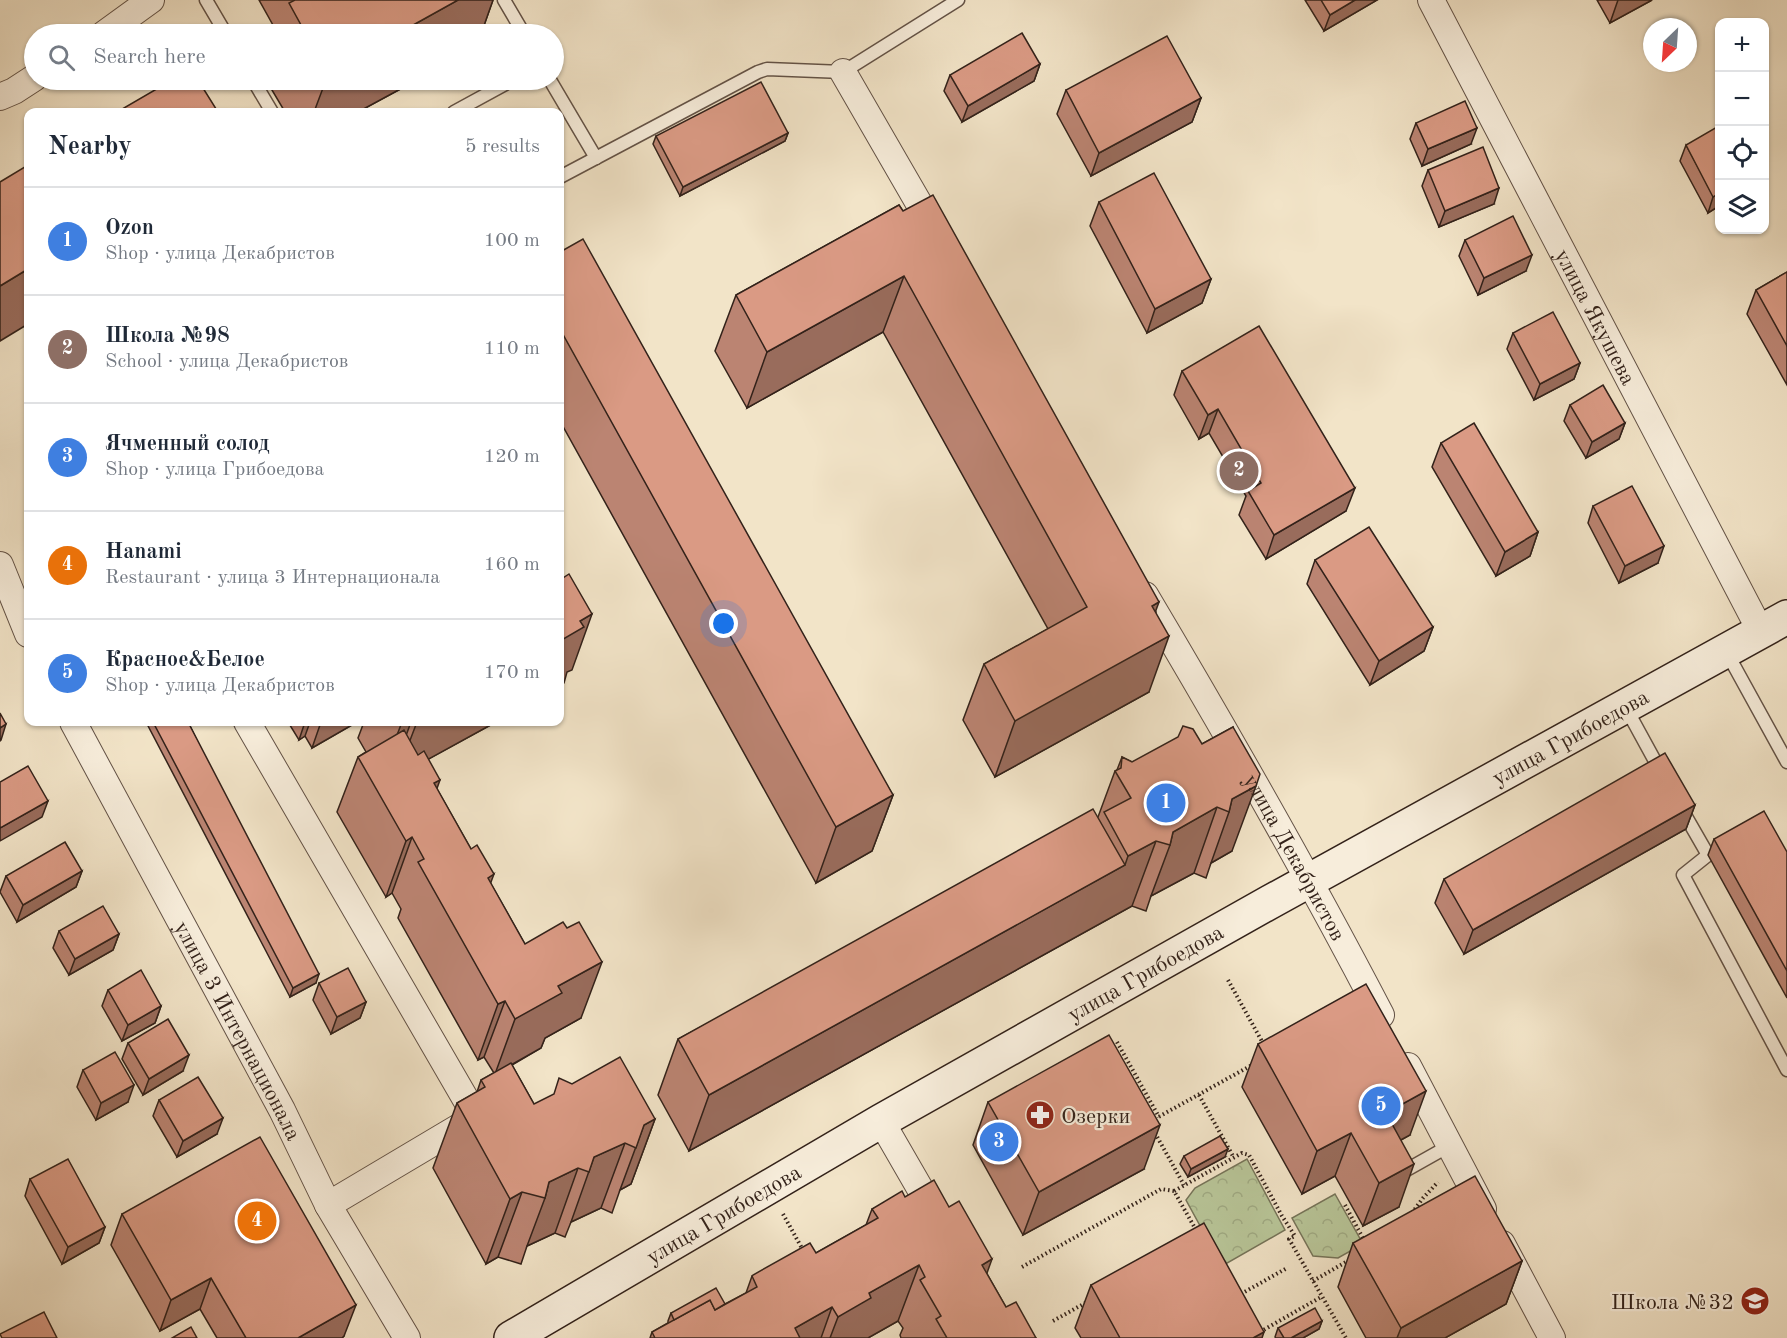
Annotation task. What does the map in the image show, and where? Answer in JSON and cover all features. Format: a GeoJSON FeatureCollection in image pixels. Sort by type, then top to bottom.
{"type":"FeatureCollection","features":[{"type":"Feature","properties":{"kind":"street"},"geometry":{"type":"LineString","coordinates":[[118,24],[151,0]]}},
{"type":"Feature","properties":{"kind":"street","name":"улица Якушева"},"geometry":{"type":"LineString","coordinates":[[1431,0],[1774,625]]}},
{"type":"Feature","properties":{"kind":"street"},"geometry":{"type":"LineString","coordinates":[[843,72],[949,256]]}},
{"type":"Feature","properties":{"kind":"street"},"geometry":{"type":"LineString","coordinates":[[0,97],[24,84]]}},
{"type":"Feature","properties":{"kind":"street"},"geometry":{"type":"LineString","coordinates":[[0,566],[24,624]]}},
{"type":"Feature","properties":{"kind":"street","name":"улица Декабристов"},"geometry":{"type":"LineString","coordinates":[[1131,572],[1201,689],[1333,922],[1552,1338]]}},
{"type":"Feature","properties":{"kind":"street","name":"улица Грибоедова"},"geometry":{"type":"LineString","coordinates":[[511,1338],[881,1121],[1309,881],[1774,625]]}},
{"type":"Feature","properties":{"kind":"street","name":"улица 3 Интернационала"},"geometry":{"type":"LineString","coordinates":[[75,726],[282,1110],[328,1205],[407,1338]]}},
{"type":"Feature","properties":{"kind":"street"},"geometry":{"type":"LineString","coordinates":[[249,726],[476,1117],[328,1205]]}},
{"type":"Feature","properties":{"kind":"street"},"geometry":{"type":"LineString","coordinates":[[881,1121],[949,1239]]}},
{"type":"Feature","properties":{"kind":"lane"},"geometry":{"type":"LineString","coordinates":[[206,0],[220,24]]}},
{"type":"Feature","properties":{"kind":"lane"},"geometry":{"type":"LineString","coordinates":[[504,0],[518,24]]}},
{"type":"Feature","properties":{"kind":"lane"},"geometry":{"type":"LineString","coordinates":[[564,175],[767,69],[843,72],[958,0]]}},
{"type":"Feature","properties":{"kind":"lane"},"geometry":{"type":"LineString","coordinates":[[259,90],[270,108]]}},
{"type":"Feature","properties":{"kind":"lane"},"geometry":{"type":"LineString","coordinates":[[461,108],[494,90]]}},
{"type":"Feature","properties":{"kind":"lane"},"geometry":{"type":"LineString","coordinates":[[556,90],[596,158]]}},
{"type":"Feature","properties":{"kind":"lane"},"geometry":{"type":"LineString","coordinates":[[1726,652],[1787,762]]}},
{"type":"Feature","properties":{"kind":"lane"},"geometry":{"type":"LineString","coordinates":[[1625,707],[1708,855],[1683,874],[1787,1070]]}},
{"type":"Feature","properties":{"kind":"lane"},"geometry":{"type":"LineString","coordinates":[[1394,1176],[1449,1146]]}},
{"type":"Feature","properties":{"kind":"path"},"geometry":{"type":"LineString","coordinates":[[1228,980],[1264,1046]]}},
{"type":"Feature","properties":{"kind":"path"},"geometry":{"type":"LineString","coordinates":[[1117,1042],[1159,1117]]}},
{"type":"Feature","properties":{"kind":"path"},"geometry":{"type":"LineString","coordinates":[[1184,1185],[1150,1125],[1152,1121],[1254,1064]]}},
{"type":"Feature","properties":{"kind":"path"},"geometry":{"type":"LineString","coordinates":[[1199,1095],[1234,1158]]}},
{"type":"Feature","properties":{"kind":"path"},"geometry":{"type":"LineString","coordinates":[[1022,1267],[1161,1189],[1174,1191],[1242,1153],[1249,1155],[1295,1236],[1289,1239],[1346,1338]]}},
{"type":"Feature","properties":{"kind":"path"},"geometry":{"type":"LineString","coordinates":[[1409,1218],[1444,1175]]}},
{"type":"Feature","properties":{"kind":"path"},"geometry":{"type":"LineString","coordinates":[[769,1187],[808,1261]]}},
{"type":"Feature","properties":{"kind":"path"},"geometry":{"type":"LineString","coordinates":[[1174,1191],[1201,1239]]}},
{"type":"Feature","properties":{"kind":"path"},"geometry":{"type":"LineString","coordinates":[[1345,1205],[1369,1248]]}},
{"type":"Feature","properties":{"kind":"path"},"geometry":{"type":"LineString","coordinates":[[1313,1281],[1360,1254]]}},
{"type":"Feature","properties":{"kind":"path"},"geometry":{"type":"LineString","coordinates":[[1233,1298],[1287,1268]]}},
{"type":"Feature","properties":{"kind":"path"},"geometry":{"type":"LineString","coordinates":[[1254,1335],[1321,1296]]}},
{"type":"Feature","properties":{"kind":"path"},"geometry":{"type":"LineString","coordinates":[[1053,1321],[1092,1299]]}},
{"type":"Feature","properties":{"kind":"green space"},"geometry":{"type":"Polygon","coordinates":[[[1247,1159],[1285,1230],[1222,1266],[1186,1200],[1195,1188],[1247,1159]]]}},
{"type":"Feature","properties":{"kind":"green space"},"geometry":{"type":"Polygon","coordinates":[[[1335,1194],[1363,1244],[1338,1258],[1313,1256],[1292,1218],[1335,1194]]]}},
{"type":"Feature","properties":{"kind":"building"},"geometry":{"type":"Polygon","coordinates":[[[295,0],[458,0],[415,24],[301,24],[289,3],[295,0]]]}},
{"type":"Feature","properties":{"kind":"building"},"geometry":{"type":"Polygon","coordinates":[[[1321,0],[1355,0],[1330,15],[1321,0]]]}},
{"type":"Feature","properties":{"kind":"building"},"geometry":{"type":"Polygon","coordinates":[[[1022,33],[1040,64],[968,106],[950,75],[1022,33]]]}},
{"type":"Feature","properties":{"kind":"building"},"geometry":{"type":"Polygon","coordinates":[[[1167,36],[1201,98],[1099,153],[1066,90],[1167,36]]]}},
{"type":"Feature","properties":{"kind":"building"},"geometry":{"type":"Polygon","coordinates":[[[761,82],[788,133],[683,187],[656,136],[761,82]]]}},
{"type":"Feature","properties":{"kind":"building"},"geometry":{"type":"Polygon","coordinates":[[[155,90],[204,90],[216,108],[124,108],[155,90]]]}},
{"type":"Feature","properties":{"kind":"building"},"geometry":{"type":"Polygon","coordinates":[[[1465,101],[1477,128],[1428,149],[1416,123],[1465,101]]]}},
{"type":"Feature","properties":{"kind":"building"},"geometry":{"type":"Polygon","coordinates":[[[1715,128],[1715,196],[1713,197],[1686,145],[1715,128]]]}},
{"type":"Feature","properties":{"kind":"building"},"geometry":{"type":"Polygon","coordinates":[[[1483,147],[1499,188],[1445,211],[1428,170],[1483,147]]]}},
{"type":"Feature","properties":{"kind":"building"},"geometry":{"type":"Polygon","coordinates":[[[24,167],[24,271],[0,286],[0,182],[24,167]]]}},
{"type":"Feature","properties":{"kind":"building"},"geometry":{"type":"Polygon","coordinates":[[[1154,173],[1211,279],[1155,309],[1099,202],[1154,173]]]}},
{"type":"Feature","properties":{"kind":"building"},"geometry":{"type":"Polygon","coordinates":[[[933,195],[1159,602],[1152,606],[1169,636],[1015,721],[984,664],[1087,607],[904,276],[767,352],[736,295],[899,205],[903,211],[933,195]]]}},
{"type":"Feature","properties":{"kind":"building"},"geometry":{"type":"Polygon","coordinates":[[[1513,216],[1532,255],[1484,278],[1465,240],[1513,216]]]}},
{"type":"Feature","properties":{"kind":"building"},"geometry":{"type":"Polygon","coordinates":[[[583,239],[893,795],[836,827],[564,336],[564,250],[583,239]]]}},
{"type":"Feature","properties":{"kind":"building"},"geometry":{"type":"Polygon","coordinates":[[[1787,272],[1787,346],[1756,290],[1787,272]]]}},
{"type":"Feature","properties":{"kind":"building"},"geometry":{"type":"Polygon","coordinates":[[[1553,312],[1580,363],[1540,384],[1513,333],[1553,312]]]}},
{"type":"Feature","properties":{"kind":"building"},"geometry":{"type":"Polygon","coordinates":[[[1259,326],[1355,488],[1274,535],[1248,491],[1261,483],[1218,409],[1208,415],[1182,371],[1259,326]]]}},
{"type":"Feature","properties":{"kind":"building"},"geometry":{"type":"Polygon","coordinates":[[[1603,385],[1625,423],[1592,442],[1570,405],[1603,385]]]}},
{"type":"Feature","properties":{"kind":"building"},"geometry":{"type":"Polygon","coordinates":[[[1474,423],[1538,532],[1505,552],[1441,443],[1474,423]]]}},
{"type":"Feature","properties":{"kind":"building"},"geometry":{"type":"Polygon","coordinates":[[[1632,486],[1664,546],[1625,566],[1593,506],[1632,486]]]}},
{"type":"Feature","properties":{"kind":"building"},"geometry":{"type":"Polygon","coordinates":[[[1369,527],[1433,627],[1379,661],[1315,560],[1369,527]]]}},
{"type":"Feature","properties":{"kind":"building"},"geometry":{"type":"Polygon","coordinates":[[[569,574],[592,614],[580,621],[584,627],[564,639],[564,577],[569,574]]]}},
{"type":"Feature","properties":{"kind":"building"},"geometry":{"type":"Polygon","coordinates":[[[0,713],[6,724],[0,728],[0,713]]]}},
{"type":"Feature","properties":{"kind":"building"},"geometry":{"type":"Polygon","coordinates":[[[155,726],[190,726],[319,974],[293,988],[155,726]]]}},
{"type":"Feature","properties":{"kind":"building"},"geometry":{"type":"Polygon","coordinates":[[[1183,726],[1193,729],[1202,744],[1233,727],[1260,774],[1256,786],[1232,799],[1229,812],[1217,807],[1173,832],[1170,845],[1156,841],[1128,856],[1104,812],[1131,798],[1115,771],[1121,768],[1122,757],[1132,762],[1178,737],[1183,726]]]}},
{"type":"Feature","properties":{"kind":"building"},"geometry":{"type":"Polygon","coordinates":[[[404,730],[418,755],[424,751],[440,780],[434,783],[471,849],[477,845],[494,874],[488,878],[525,944],[563,922],[567,928],[579,922],[602,962],[558,986],[562,993],[515,1019],[505,1001],[498,1004],[418,862],[424,859],[412,837],[406,841],[358,757],[404,730]]]}},
{"type":"Feature","properties":{"kind":"building"},"geometry":{"type":"Polygon","coordinates":[[[1665,753],[1695,805],[1473,930],[1444,879],[1665,753]]]}},
{"type":"Feature","properties":{"kind":"building"},"geometry":{"type":"Polygon","coordinates":[[[28,766],[48,801],[0,828],[0,782],[28,766]]]}},
{"type":"Feature","properties":{"kind":"building"},"geometry":{"type":"Polygon","coordinates":[[[1093,809],[1125,865],[709,1095],[678,1039],[1093,809]]]}},
{"type":"Feature","properties":{"kind":"building"},"geometry":{"type":"Polygon","coordinates":[[[1764,811],[1787,852],[1787,971],[1714,839],[1764,811]]]}},
{"type":"Feature","properties":{"kind":"building"},"geometry":{"type":"Polygon","coordinates":[[[65,842],[82,871],[23,905],[6,876],[65,842]]]}},
{"type":"Feature","properties":{"kind":"building"},"geometry":{"type":"Polygon","coordinates":[[[103,906],[119,934],[75,959],[59,931],[103,906]]]}},
{"type":"Feature","properties":{"kind":"building"},"geometry":{"type":"Polygon","coordinates":[[[348,968],[366,1002],[337,1017],[319,983],[348,968]]]}},
{"type":"Feature","properties":{"kind":"building"},"geometry":{"type":"Polygon","coordinates":[[[141,970],[161,1006],[128,1025],[108,990],[141,970]]]}},
{"type":"Feature","properties":{"kind":"building"},"geometry":{"type":"Polygon","coordinates":[[[1366,984],[1426,1091],[1386,1113],[1414,1164],[1379,1183],[1351,1133],[1317,1151],[1258,1044],[1366,984]]]}},
{"type":"Feature","properties":{"kind":"building"},"geometry":{"type":"Polygon","coordinates":[[[168,1019],[189,1055],[149,1079],[128,1043],[168,1019]]]}},
{"type":"Feature","properties":{"kind":"building"},"geometry":{"type":"Polygon","coordinates":[[[1109,1035],[1160,1125],[1039,1192],[988,1102],[1109,1035]]]}},
{"type":"Feature","properties":{"kind":"building"},"geometry":{"type":"Polygon","coordinates":[[[115,1052],[134,1085],[101,1103],[83,1070],[115,1052]]]}},
{"type":"Feature","properties":{"kind":"building"},"geometry":{"type":"Polygon","coordinates":[[[620,1057],[655,1119],[644,1125],[636,1148],[625,1143],[594,1157],[589,1172],[578,1168],[549,1182],[545,1198],[522,1192],[510,1199],[457,1103],[485,1087],[481,1080],[511,1063],[534,1104],[554,1094],[559,1078],[572,1084],[620,1057]]]}},
{"type":"Feature","properties":{"kind":"building"},"geometry":{"type":"Polygon","coordinates":[[[198,1077],[223,1118],[183,1141],[159,1100],[198,1077]]]}},
{"type":"Feature","properties":{"kind":"building"},"geometry":{"type":"Polygon","coordinates":[[[1220,1136],[1228,1149],[1191,1169],[1184,1156],[1220,1136]]]}},
{"type":"Feature","properties":{"kind":"building"},"geometry":{"type":"Polygon","coordinates":[[[260,1137],[356,1305],[298,1338],[246,1338],[211,1278],[171,1300],[122,1214],[260,1137]]]}},
{"type":"Feature","properties":{"kind":"building"},"geometry":{"type":"Polygon","coordinates":[[[68,1159],[105,1227],[68,1247],[30,1179],[68,1159]]]}},
{"type":"Feature","properties":{"kind":"building"},"geometry":{"type":"Polygon","coordinates":[[[1475,1176],[1522,1261],[1401,1328],[1353,1243],[1475,1176]]]}},
{"type":"Feature","properties":{"kind":"building"},"geometry":{"type":"Polygon","coordinates":[[[934,1180],[949,1207],[959,1201],[992,1259],[982,1265],[1006,1307],[1016,1302],[1036,1338],[947,1338],[936,1319],[941,1316],[920,1280],[925,1277],[919,1265],[869,1293],[871,1298],[838,1317],[832,1307],[795,1328],[800,1338],[655,1338],[652,1332],[710,1300],[715,1310],[757,1287],[753,1275],[810,1243],[816,1253],[878,1218],[872,1209],[902,1191],[905,1197],[934,1180]]]}},
{"type":"Feature","properties":{"kind":"building"},"geometry":{"type":"Polygon","coordinates":[[[1204,1223],[1264,1332],[1253,1338],[1120,1338],[1091,1285],[1204,1223]]]}},
{"type":"Feature","properties":{"kind":"building"},"geometry":{"type":"Polygon","coordinates":[[[716,1288],[725,1304],[715,1310],[710,1300],[674,1320],[671,1313],[716,1288]]]}},
{"type":"Feature","properties":{"kind":"building"},"geometry":{"type":"Polygon","coordinates":[[[1315,1308],[1322,1321],[1291,1338],[1284,1338],[1278,1328],[1315,1308]]]}},
{"type":"Feature","properties":{"kind":"building"},"geometry":{"type":"Polygon","coordinates":[[[44,1312],[57,1338],[2,1338],[0,1334],[44,1312]]]}},
{"type":"Feature","properties":{"kind":"building"},"geometry":{"type":"Polygon","coordinates":[[[191,1327],[197,1338],[172,1338],[191,1327]]]}},
{"type":"Feature","properties":{"kind":"place","name":"Школа №98"},"geometry":{"type":"Point","coordinates":[1239,471]}},
{"type":"Feature","properties":{"kind":"place","name":"Ozon"},"geometry":{"type":"Point","coordinates":[1166,803]}},
{"type":"Feature","properties":{"kind":"place","name":"Красное&Белое"},"geometry":{"type":"Point","coordinates":[1381,1106]}},
{"type":"Feature","properties":{"kind":"place","name":"Озерки"},"geometry":{"type":"Point","coordinates":[1040,1115]}},
{"type":"Feature","properties":{"kind":"place","name":"Ячменный солод"},"geometry":{"type":"Point","coordinates":[999,1142]}},
{"type":"Feature","properties":{"kind":"place","name":"Hanami"},"geometry":{"type":"Point","coordinates":[257,1221]}},
{"type":"Feature","properties":{"kind":"place","name":"Школа №32"},"geometry":{"type":"Point","coordinates":[1755,1301]}}]}
